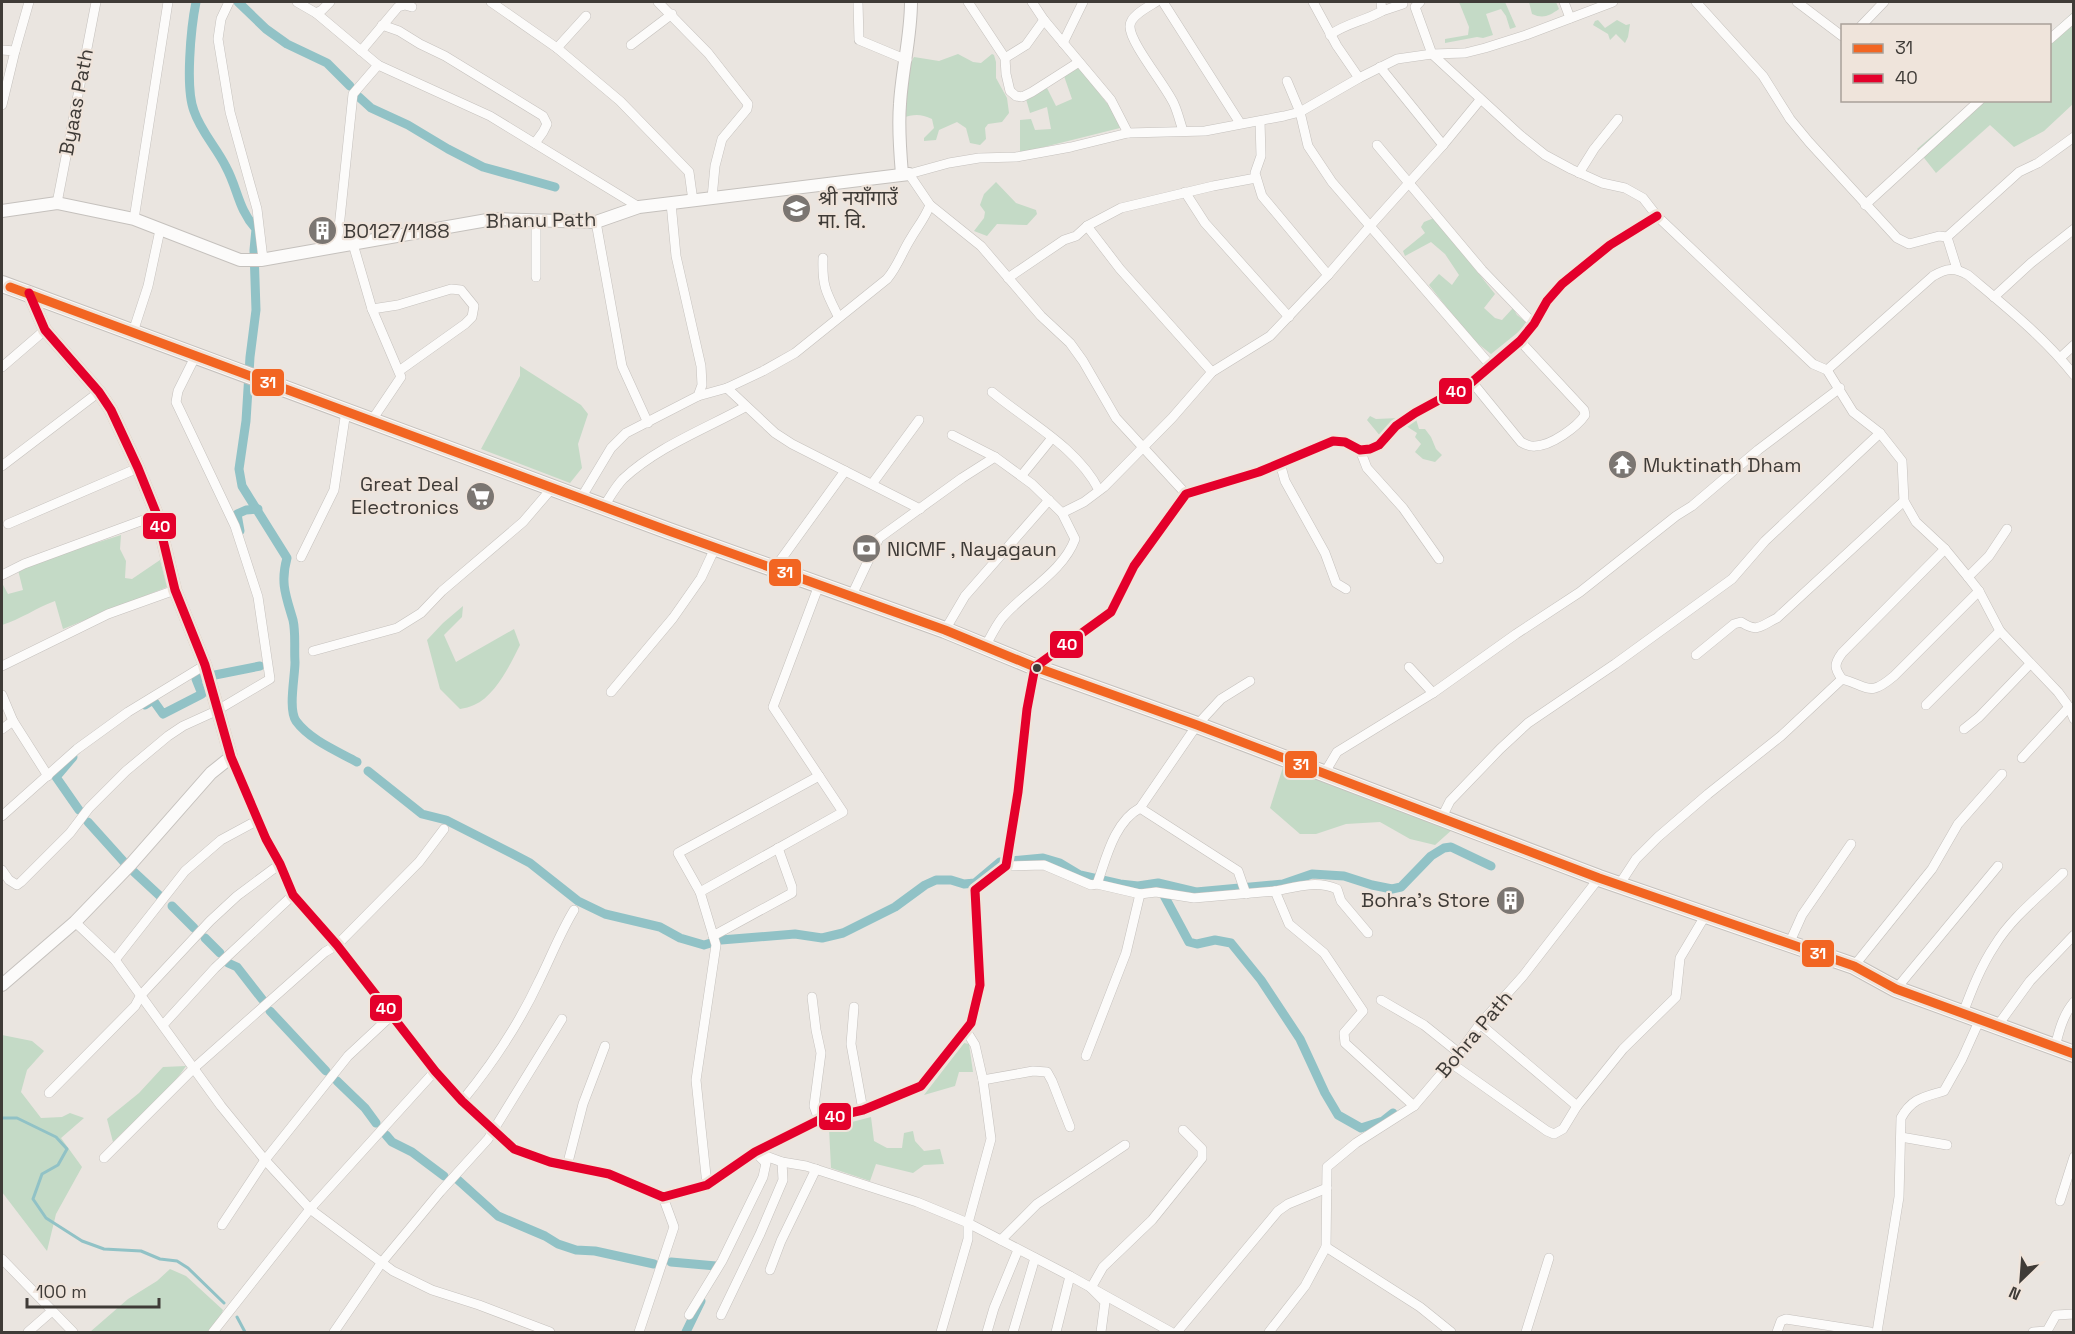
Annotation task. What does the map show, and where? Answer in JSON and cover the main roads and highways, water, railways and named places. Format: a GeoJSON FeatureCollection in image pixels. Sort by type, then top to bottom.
{"type":"FeatureCollection","features":[{"type":"Feature","properties":{"kind":"highway"},"geometry":{"type":"LineString","coordinates":[[2,285],[30,293],[715,548],[945,630],[1035,667],[1197,725],[1599,878],[1854,966],[1896,989],[2073,1054]]}},
{"type":"Feature","properties":{"kind":"waterway"},"geometry":{"type":"LineString","coordinates":[[196,2],[189,73],[191,101],[201,126],[230,175],[245,214],[256,229],[254,250],[256,310],[246,421],[239,469],[242,486],[287,558],[284,582],[295,636],[292,709],[296,721],[316,739],[357,762]]}},
{"type":"Feature","properties":{"kind":"waterway"},"geometry":{"type":"LineString","coordinates":[[238,2],[266,29],[287,44],[327,63],[350,86]]}},
{"type":"Feature","properties":{"kind":"waterway"},"geometry":{"type":"LineString","coordinates":[[359,97],[371,108],[408,125],[483,167],[555,187]]}},
{"type":"Feature","properties":{"kind":"waterway"},"geometry":{"type":"LineString","coordinates":[[240,531],[237,514],[246,510],[258,509]]}},
{"type":"Feature","properties":{"kind":"waterway"},"geometry":{"type":"LineString","coordinates":[[215,675],[260,666]]}},
{"type":"Feature","properties":{"kind":"waterway"},"geometry":{"type":"LineString","coordinates":[[145,705],[153,700],[163,714],[202,694],[196,679],[201,678]]}},
{"type":"Feature","properties":{"kind":"waterway"},"geometry":{"type":"LineString","coordinates":[[73,757],[56,777],[79,810]]}},
{"type":"Feature","properties":{"kind":"waterway"},"geometry":{"type":"LineString","coordinates":[[368,771],[422,814],[446,820],[530,863],[578,901],[605,914],[660,927],[680,938],[704,945],[721,940],[795,934],[822,938],[843,933],[895,907],[925,885],[936,880],[951,880],[964,884],[975,883],[1000,862],[1043,858],[1060,863],[1080,875],[1120,884],[1138,886],[1158,883],[1196,892],[1283,884],[1312,874],[1344,876],[1392,889],[1401,887],[1431,856],[1444,848],[1451,847],[1491,866]]}},
{"type":"Feature","properties":{"kind":"waterway"},"geometry":{"type":"LineString","coordinates":[[88,822],[124,862]]}},
{"type":"Feature","properties":{"kind":"waterway"},"geometry":{"type":"LineString","coordinates":[[134,872],[161,897]]}},
{"type":"Feature","properties":{"kind":"waterway"},"geometry":{"type":"LineString","coordinates":[[1160,888],[1189,942],[1197,944],[1215,940],[1231,943],[1261,980],[1300,1039],[1338,1115],[1361,1128],[1383,1121],[1393,1113]]}},
{"type":"Feature","properties":{"kind":"waterway"},"geometry":{"type":"LineString","coordinates":[[172,906],[194,928]]}},
{"type":"Feature","properties":{"kind":"waterway"},"geometry":{"type":"LineString","coordinates":[[205,938],[220,953]]}},
{"type":"Feature","properties":{"kind":"waterway"},"geometry":{"type":"LineString","coordinates":[[228,963],[237,967],[262,999]]}},
{"type":"Feature","properties":{"kind":"waterway"},"geometry":{"type":"LineString","coordinates":[[270,1011],[326,1071]]}},
{"type":"Feature","properties":{"kind":"waterway"},"geometry":{"type":"LineString","coordinates":[[337,1081],[365,1108],[376,1123]]}},
{"type":"Feature","properties":{"kind":"waterway"},"geometry":{"type":"LineString","coordinates":[[2,1118],[17,1118],[56,1137],[67,1149],[58,1165],[42,1174],[33,1199],[46,1218],[82,1241],[104,1249],[141,1251],[160,1259],[177,1261],[188,1268],[224,1303]]}},
{"type":"Feature","properties":{"kind":"waterway"},"geometry":{"type":"LineString","coordinates":[[386,1135],[392,1142],[412,1152],[444,1176]]}},
{"type":"Feature","properties":{"kind":"waterway"},"geometry":{"type":"LineString","coordinates":[[458,1180],[498,1216],[558,1244],[576,1250],[595,1251],[654,1264]]}},
{"type":"Feature","properties":{"kind":"waterway"},"geometry":{"type":"LineString","coordinates":[[671,1262],[716,1266]]}},
{"type":"Feature","properties":{"kind":"waterway"},"geometry":{"type":"LineString","coordinates":[[686,1332],[701,1301]]}},
{"type":"Feature","properties":{"kind":"waterway"},"geometry":{"type":"LineString","coordinates":[[237,1317],[245,1332]]}},
{"type":"Feature","properties":{"kind":"place","name":"श्री नयाँगाउँ मा. वि."},"geometry":{"type":"Point","coordinates":[797,209]}},
{"type":"Feature","properties":{"kind":"place","name":"B0127/1188"},"geometry":{"type":"Point","coordinates":[322,231]}},
{"type":"Feature","properties":{"kind":"place","name":"Muktinath Dham"},"geometry":{"type":"Point","coordinates":[1622,465]}},
{"type":"Feature","properties":{"kind":"place","name":"Great Deal Electronics"},"geometry":{"type":"Point","coordinates":[480,496]}},
{"type":"Feature","properties":{"kind":"place","name":"NICMF , Nayagaun"},"geometry":{"type":"Point","coordinates":[866,549]}},
{"type":"Feature","properties":{"kind":"place","name":"Bohra's Store"},"geometry":{"type":"Point","coordinates":[1511,900]}}]}
